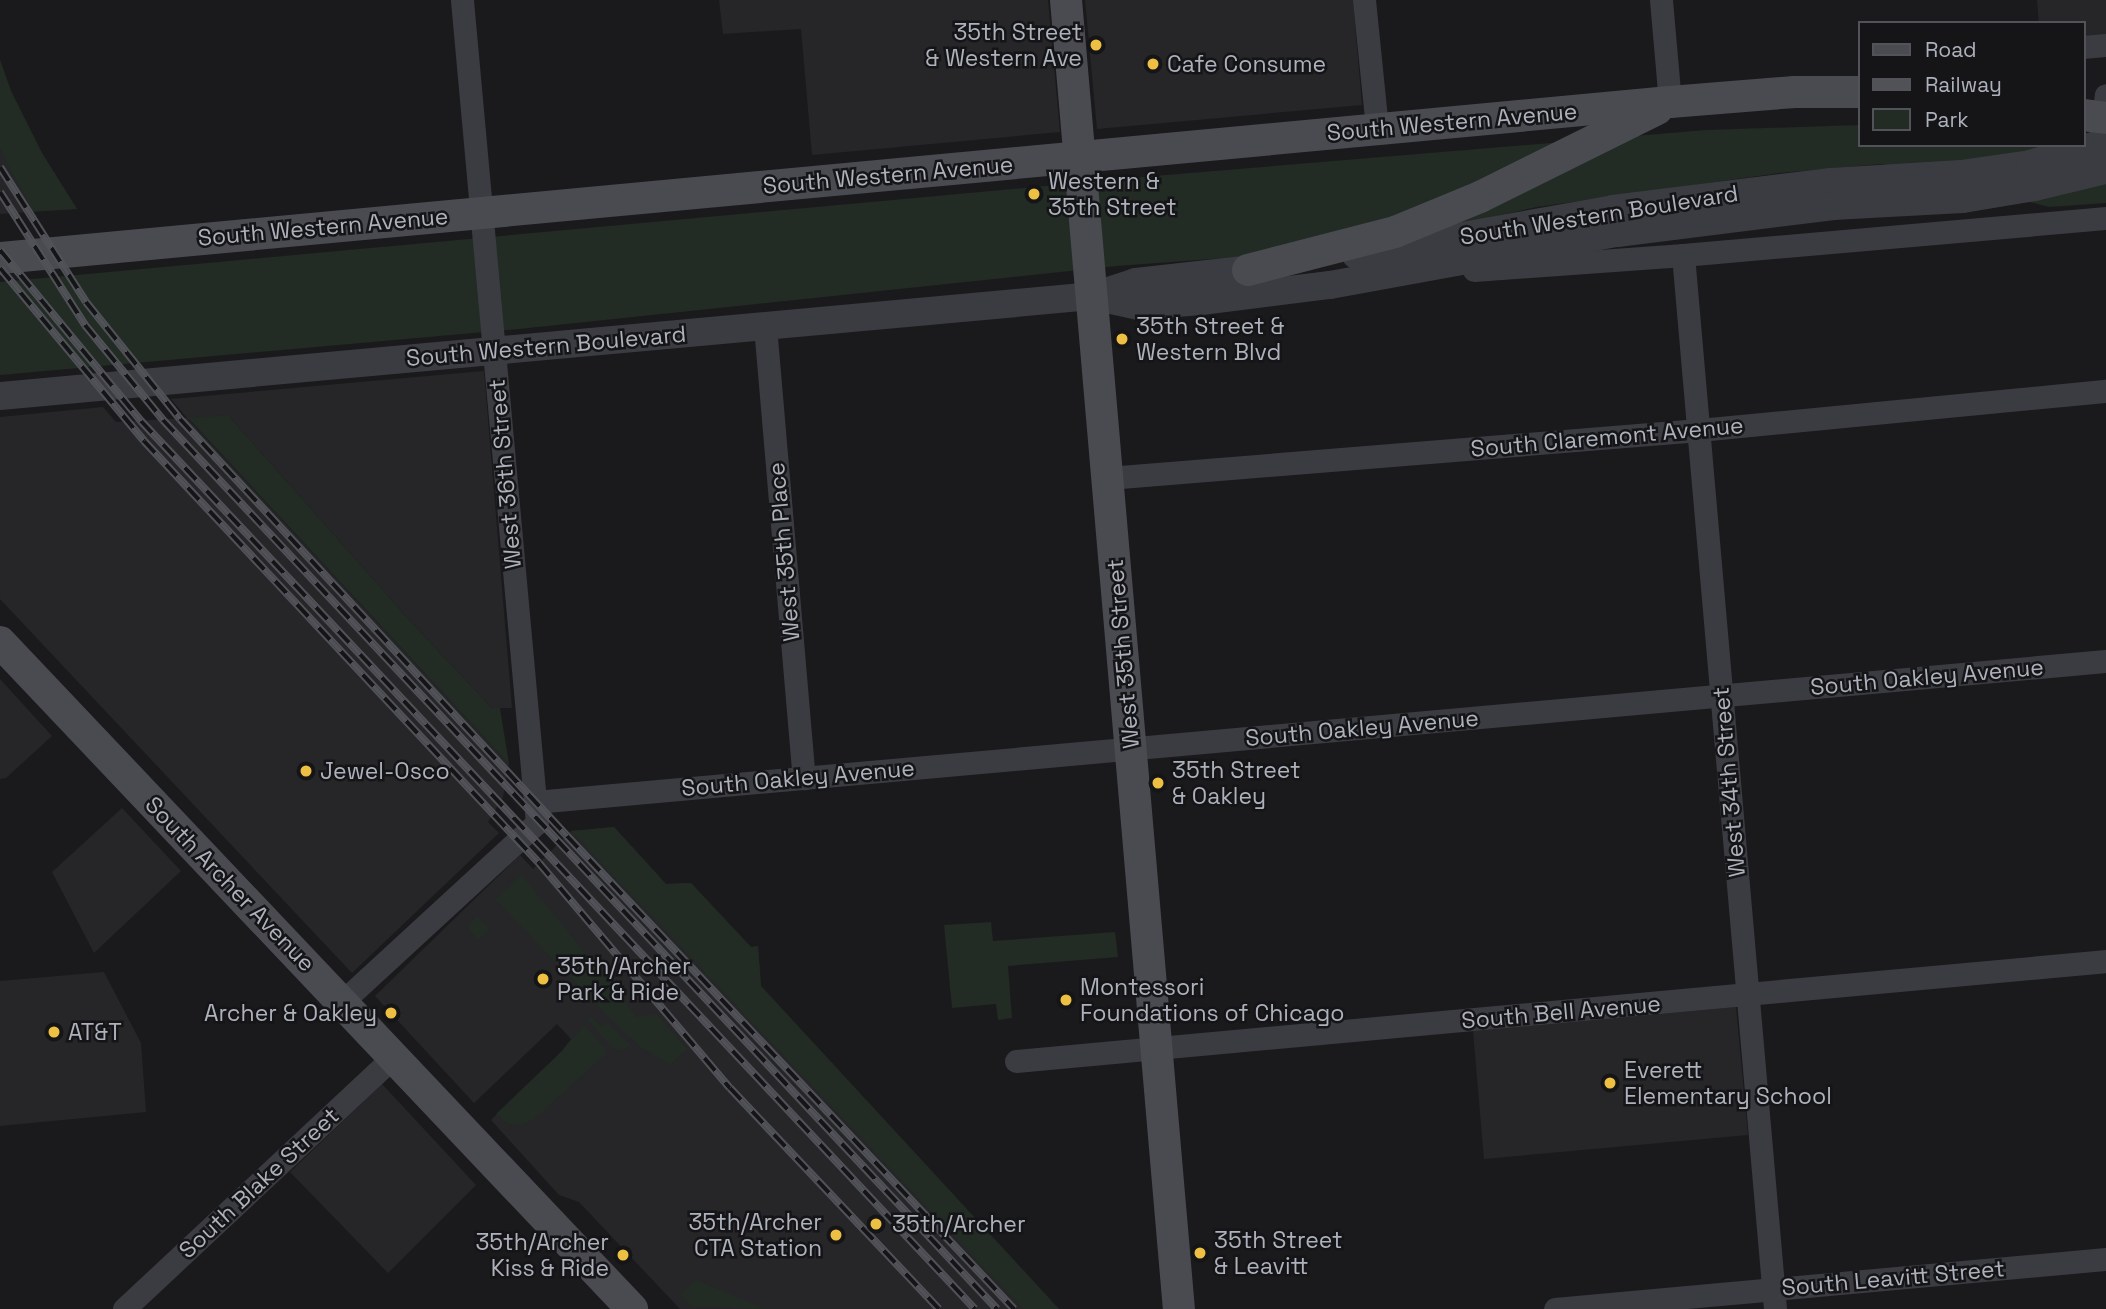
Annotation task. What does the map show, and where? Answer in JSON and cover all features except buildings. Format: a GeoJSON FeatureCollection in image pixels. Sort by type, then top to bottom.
{"type":"FeatureCollection","features":[{"type":"Feature","properties":{"kind":"main road","name":"West 35th Street"},"geometry":{"type":"LineString","coordinates":[[1066,0],[1179,1309]]}},
{"type":"Feature","properties":{"kind":"main road","name":"South Western Avenue"},"geometry":{"type":"LineString","coordinates":[[0,258],[1670,102],[1795,92],[1857,92]]}},
{"type":"Feature","properties":{"kind":"main road"},"geometry":{"type":"LineString","coordinates":[[1248,270],[1395,232],[1480,197],[1670,102]]}},
{"type":"Feature","properties":{"kind":"main road","name":"South Archer Avenue"},"geometry":{"type":"LineString","coordinates":[[0,642],[632,1309]]}},
{"type":"Feature","properties":{"kind":"street","name":"West 36th Street"},"geometry":{"type":"LineString","coordinates":[[462,0],[536,813]]}},
{"type":"Feature","properties":{"kind":"street"},"geometry":{"type":"LineString","coordinates":[[1364,0],[1377,129]]}},
{"type":"Feature","properties":{"kind":"street"},"geometry":{"type":"LineString","coordinates":[[1661,0],[1670,102]]}},
{"type":"Feature","properties":{"kind":"street"},"geometry":{"type":"LineString","coordinates":[[2085,47],[2106,45]]}},
{"type":"Feature","properties":{"kind":"street","name":"South Western Boulevard"},"geometry":{"type":"LineString","coordinates":[[2085,137],[2102,129]]}},
{"type":"Feature","properties":{"kind":"street","name":"South Western Boulevard"},"geometry":{"type":"LineString","coordinates":[[2085,144],[2102,129]]}},
{"type":"Feature","properties":{"kind":"street","name":"South Western Boulevard"},"geometry":{"type":"LineString","coordinates":[[0,396],[1093,296],[1136,282],[1326,261],[1613,209],[1830,182],[1961,174],[2030,163],[2064,147]]}},
{"type":"Feature","properties":{"kind":"street","name":"South Western Boulevard"},"geometry":{"type":"LineString","coordinates":[[1093,296],[1139,306],[1317,286],[1642,230],[1833,206],[1963,199],[2035,187],[2081,147]]}},
{"type":"Feature","properties":{"kind":"street"},"geometry":{"type":"LineString","coordinates":[[1390,274],[1683,255],[2106,218]]}},
{"type":"Feature","properties":{"kind":"street","name":"West 34th Street"},"geometry":{"type":"LineString","coordinates":[[1683,255],[1774,1299]]}},
{"type":"Feature","properties":{"kind":"street","name":"West 35th Place"},"geometry":{"type":"LineString","coordinates":[[765,326],[804,778]]}},
{"type":"Feature","properties":{"kind":"street","name":"South Claremont Avenue"},"geometry":{"type":"LineString","coordinates":[[1108,478],[1699,430],[2106,391]]}},
{"type":"Feature","properties":{"kind":"street","name":"South Oakley Avenue"},"geometry":{"type":"LineString","coordinates":[[536,813],[804,778],[2106,661]]}},
{"type":"Feature","properties":{"kind":"street"},"geometry":{"type":"LineString","coordinates":[[342,1002],[536,813]]}},
{"type":"Feature","properties":{"kind":"street","name":"South Bell Avenue"},"geometry":{"type":"LineString","coordinates":[[1016,1061],[2106,961]]}},
{"type":"Feature","properties":{"kind":"street","name":"South Blake Street"},"geometry":{"type":"LineString","coordinates":[[124,1309],[394,1056]]}},
{"type":"Feature","properties":{"kind":"street","name":"South Leavitt Street"},"geometry":{"type":"LineString","coordinates":[[1555,1309],[1774,1299],[2106,1259]]}},
{"type":"Feature","properties":{"kind":"shaded area"},"geometry":{"type":"Polygon","coordinates":[[[719,0],[1048,0],[1060,132],[812,155],[801,29],[723,34],[719,0]]]}},
{"type":"Feature","properties":{"kind":"shaded area"},"geometry":{"type":"Polygon","coordinates":[[[1085,0],[1353,0],[1362,105],[1097,129],[1085,0]]]}},
{"type":"Feature","properties":{"kind":"shaded area"},"geometry":{"type":"Polygon","coordinates":[[[2037,0],[2106,0],[2106,35],[2085,37],[2085,21],[2039,21],[2037,0]]]}},
{"type":"Feature","properties":{"kind":"shaded area"},"geometry":{"type":"Polygon","coordinates":[[[0,60],[11,91],[42,153],[77,209],[0,214],[0,60]]]}},
{"type":"Feature","properties":{"kind":"shaded area"},"geometry":{"type":"Polygon","coordinates":[[[484,371],[512,708],[492,708],[412,623],[228,415],[188,419],[509,764],[503,797],[488,822],[499,833],[352,973],[0,599],[0,417],[103,407],[116,422],[187,418],[171,399],[484,371]]]}},
{"type":"Feature","properties":{"kind":"shaded area"},"geometry":{"type":"Polygon","coordinates":[[[0,679],[52,736],[6,778],[0,779],[0,679]]]}},
{"type":"Feature","properties":{"kind":"shaded area"},"geometry":{"type":"Polygon","coordinates":[[[122,808],[181,871],[94,953],[52,872],[122,808]]]}},
{"type":"Feature","properties":{"kind":"shaded area"},"geometry":{"type":"Polygon","coordinates":[[[614,827],[666,884],[691,883],[751,947],[758,946],[761,986],[1059,1309],[680,1309],[579,1202],[559,1195],[491,1120],[571,1039],[557,1024],[474,1103],[375,996],[520,855],[533,869],[571,831],[614,827]]]}},
{"type":"Feature","properties":{"kind":"shaded area"},"geometry":{"type":"Polygon","coordinates":[[[104,972],[141,1043],[146,1112],[0,1126],[0,981],[104,972]]]}},
{"type":"Feature","properties":{"kind":"shaded area","name":"Everett Elementary School"},"geometry":{"type":"Polygon","coordinates":[[[1736,1007],[1748,1135],[1484,1159],[1473,1031],[1736,1007]]]}},
{"type":"Feature","properties":{"kind":"shaded area"},"geometry":{"type":"Polygon","coordinates":[[[382,1084],[476,1185],[388,1273],[290,1172],[382,1084]]]}},
{"type":"Feature","properties":{"kind":"green space"},"geometry":{"type":"Polygon","coordinates":[[[0,60],[11,91],[42,153],[77,209],[33,211],[9,167],[0,148],[0,60]]]}},
{"type":"Feature","properties":{"kind":"green space"},"geometry":{"type":"Polygon","coordinates":[[[1857,125],[1857,147],[2085,147],[2085,144],[2106,144],[2106,203],[2049,207],[1882,164],[1780,173],[1537,207],[1469,222],[1253,256],[1117,266],[519,329],[0,375],[0,282],[1154,176],[1706,130],[1857,125]]]}},
{"type":"Feature","properties":{"kind":"green space"},"geometry":{"type":"Polygon","coordinates":[[[228,415],[412,623],[492,708],[500,708],[509,764],[188,418],[228,415]]]}},
{"type":"Feature","properties":{"kind":"green space"},"geometry":{"type":"Polygon","coordinates":[[[614,827],[666,884],[691,883],[751,947],[758,946],[761,986],[1059,1309],[1023,1309],[571,831],[614,827]]]}},
{"type":"Feature","properties":{"kind":"green space"},"geometry":{"type":"Polygon","coordinates":[[[522,875],[637,1017],[657,1014],[687,1049],[670,1065],[639,1046],[610,1019],[495,899],[522,875]]]}},
{"type":"Feature","properties":{"kind":"green space"},"geometry":{"type":"Polygon","coordinates":[[[477,916],[490,930],[478,940],[467,927],[477,916]]]}},
{"type":"Feature","properties":{"kind":"green space"},"geometry":{"type":"Polygon","coordinates":[[[991,922],[993,941],[1115,932],[1118,957],[1008,966],[1012,1018],[998,1020],[996,1004],[952,1008],[944,925],[991,922]]]}},
{"type":"Feature","properties":{"kind":"green space"},"geometry":{"type":"Polygon","coordinates":[[[592,1017],[602,1027],[607,1022],[632,1047],[615,1050],[588,1021],[592,1017]]]}},
{"type":"Feature","properties":{"kind":"green space"},"geometry":{"type":"Polygon","coordinates":[[[584,1025],[606,1049],[606,1054],[533,1120],[521,1125],[508,1124],[496,1114],[561,1052],[584,1025]]]}},
{"type":"Feature","properties":{"kind":"green space"},"geometry":{"type":"Polygon","coordinates":[[[696,1280],[766,1309],[693,1307],[681,1295],[696,1280]]]}},
{"type":"Feature","properties":{"kind":"railway"},"geometry":{"type":"LineString","coordinates":[[0,167],[86,302],[180,419],[567,836],[1014,1309]]}},
{"type":"Feature","properties":{"kind":"railway"},"geometry":{"type":"LineString","coordinates":[[0,192],[85,325],[163,420],[997,1309]]}},
{"type":"Feature","properties":{"kind":"railway"},"geometry":{"type":"LineString","coordinates":[[0,250],[141,421],[975,1309]]}},
{"type":"Feature","properties":{"kind":"railway"},"geometry":{"type":"LineString","coordinates":[[0,268],[144,441],[539,863],[730,1088],[939,1309]]}},
{"type":"Feature","properties":{"kind":"place","name":"35th Street & Western Ave"},"geometry":{"type":"Point","coordinates":[1096,45]}},
{"type":"Feature","properties":{"kind":"place","name":"Cafe Consume"},"geometry":{"type":"Point","coordinates":[1153,64]}},
{"type":"Feature","properties":{"kind":"place","name":"Western & 35th Street"},"geometry":{"type":"Point","coordinates":[1034,194]}},
{"type":"Feature","properties":{"kind":"place","name":"35th Street & Western Blvd"},"geometry":{"type":"Point","coordinates":[1122,339]}},
{"type":"Feature","properties":{"kind":"place","name":"Jewel-Osco"},"geometry":{"type":"Point","coordinates":[306,771]}},
{"type":"Feature","properties":{"kind":"place","name":"35th Street & Oakley"},"geometry":{"type":"Point","coordinates":[1158,783]}},
{"type":"Feature","properties":{"kind":"place","name":"35th/Archer Park & Ride"},"geometry":{"type":"Point","coordinates":[543,979]}},
{"type":"Feature","properties":{"kind":"place","name":"Montessori Foundations of Chicago"},"geometry":{"type":"Point","coordinates":[1066,1000]}},
{"type":"Feature","properties":{"kind":"place","name":"Archer & Oakley"},"geometry":{"type":"Point","coordinates":[391,1013]}},
{"type":"Feature","properties":{"kind":"place","name":"AT&T"},"geometry":{"type":"Point","coordinates":[54,1032]}},
{"type":"Feature","properties":{"kind":"place","name":"Everett Elementary School"},"geometry":{"type":"Point","coordinates":[1610,1083]}},
{"type":"Feature","properties":{"kind":"place","name":"35th/Archer"},"geometry":{"type":"Point","coordinates":[876,1224]}},
{"type":"Feature","properties":{"kind":"place","name":"35th/Archer CTA Station"},"geometry":{"type":"Point","coordinates":[836,1235]}},
{"type":"Feature","properties":{"kind":"place","name":"35th Street & Leavitt"},"geometry":{"type":"Point","coordinates":[1200,1253]}},
{"type":"Feature","properties":{"kind":"place","name":"35th/Archer Kiss & Ride"},"geometry":{"type":"Point","coordinates":[623,1255]}}]}
